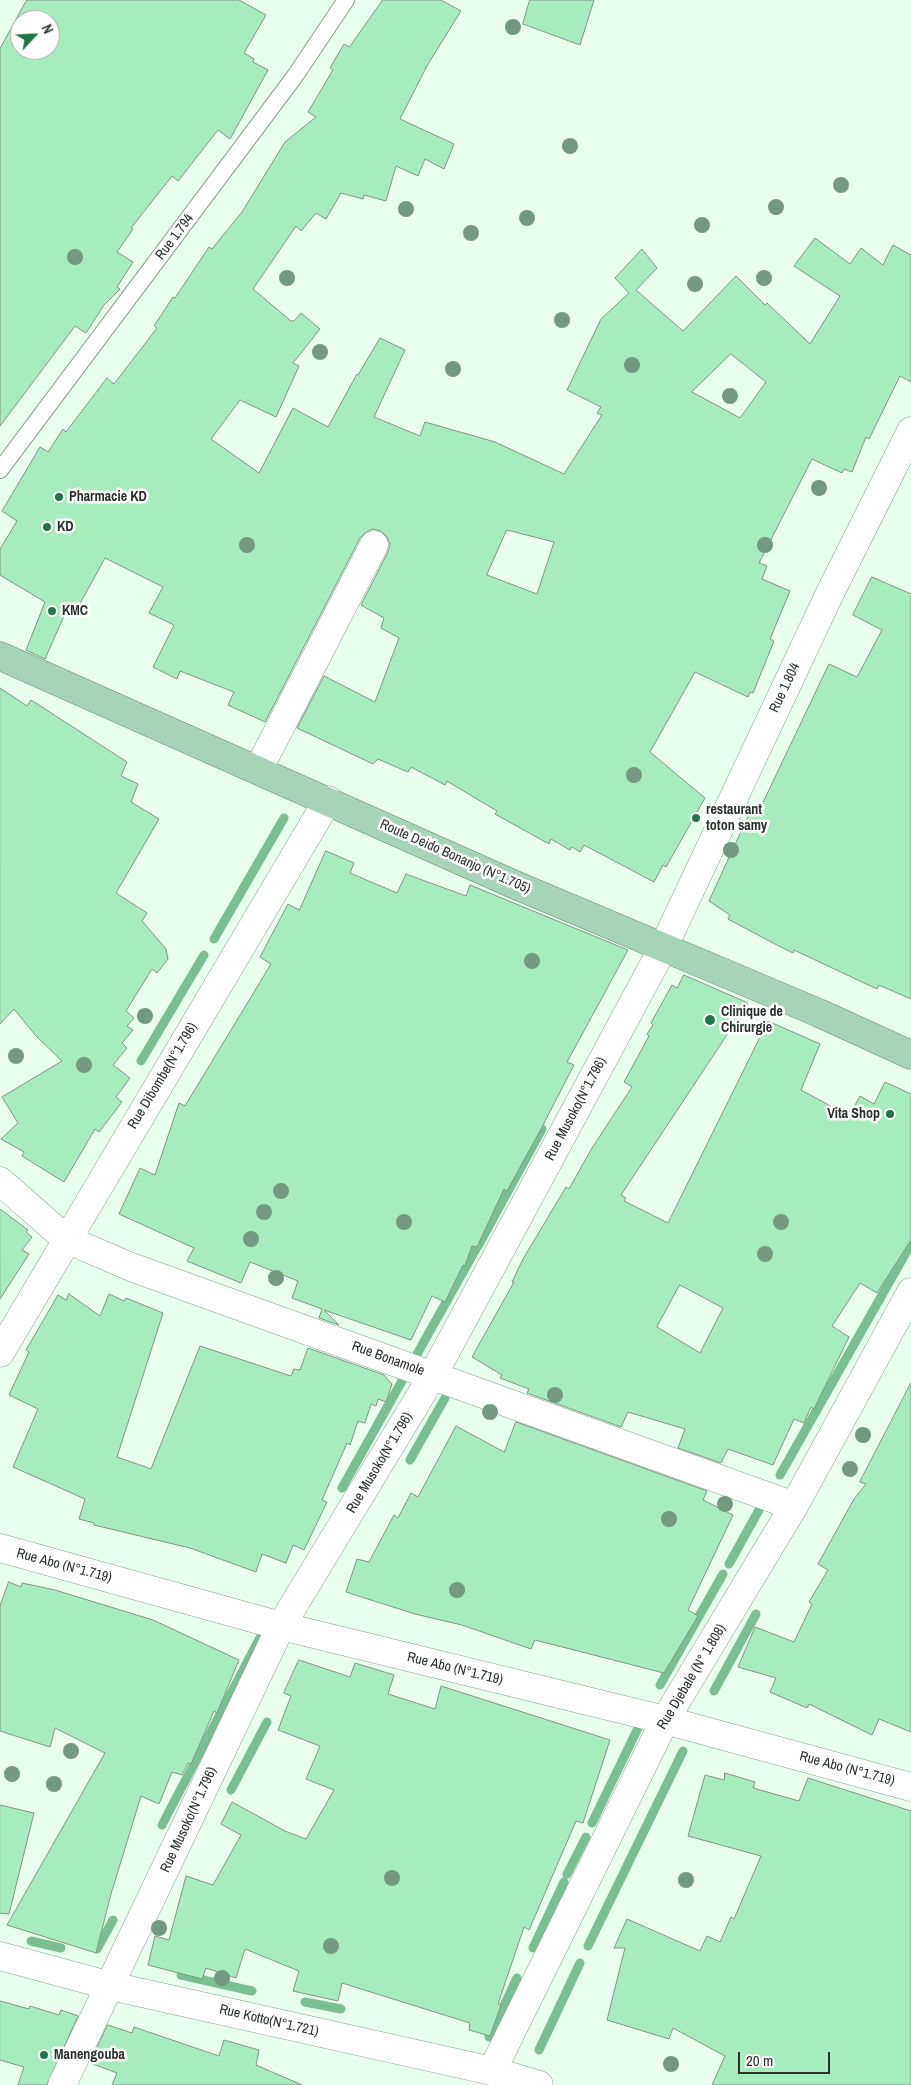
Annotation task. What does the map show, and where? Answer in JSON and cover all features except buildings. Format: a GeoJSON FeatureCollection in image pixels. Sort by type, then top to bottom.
{"type":"FeatureCollection","features":[{"type":"Feature","properties":{"kind":"main road","name":"Route Deido Bonanjo (N°1.705)"},"geometry":{"type":"LineString","coordinates":[[0,656],[151,725],[328,800],[513,884],[911,1055]]}},
{"type":"Feature","properties":{"kind":"street","name":"Rue 1.804"},"geometry":{"type":"LineString","coordinates":[[664,948],[831,591],[911,431]]}},
{"type":"Feature","properties":{"kind":"street"},"geometry":{"type":"LineString","coordinates":[[258,770],[374,545]]}},
{"type":"Feature","properties":{"kind":"street","name":"Rue Dibombe(N°1.796)"},"geometry":{"type":"LineString","coordinates":[[0,1353],[328,800]]}},
{"type":"Feature","properties":{"kind":"street","name":"Rue Musoko(N°1.796)"},"geometry":{"type":"LineString","coordinates":[[62,2085],[111,1986],[281,1626],[433,1375],[664,948]]}},
{"type":"Feature","properties":{"kind":"street","name":"Rue Bonamole"},"geometry":{"type":"LineString","coordinates":[[0,1181],[66,1239],[131,1267],[794,1506]]}},
{"type":"Feature","properties":{"kind":"street","name":"Rue Djebale (N° 1.808)"},"geometry":{"type":"LineString","coordinates":[[492,2071],[665,1720],[794,1506],[911,1292]]}},
{"type":"Feature","properties":{"kind":"street","name":"Rue Abo (N°1.719)"},"geometry":{"type":"LineString","coordinates":[[0,1548],[281,1626],[665,1720],[911,1787]]}},
{"type":"Feature","properties":{"kind":"street","name":"Rue Kotto(N°1.721)"},"geometry":{"type":"LineString","coordinates":[[0,1956],[111,1986],[492,2071],[539,2085]]}},
{"type":"Feature","properties":{"kind":"lane","name":"Rue 1.794"},"geometry":{"type":"LineString","coordinates":[[0,470],[295,76],[346,0]]}},
{"type":"Feature","properties":{"kind":"waterway"},"geometry":{"type":"LineString","coordinates":[[214,939],[284,818]]}},
{"type":"Feature","properties":{"kind":"waterway"},"geometry":{"type":"LineString","coordinates":[[141,1061],[204,955]]}},
{"type":"Feature","properties":{"kind":"waterway"},"geometry":{"type":"LineString","coordinates":[[478,1246],[542,1129]]}},
{"type":"Feature","properties":{"kind":"waterway"},"geometry":{"type":"LineString","coordinates":[[780,1475],[911,1244]]}},
{"type":"Feature","properties":{"kind":"waterway"},"geometry":{"type":"LineString","coordinates":[[342,1488],[477,1247]]}},
{"type":"Feature","properties":{"kind":"waterway"},"geometry":{"type":"LineString","coordinates":[[410,1460],[445,1398]]}},
{"type":"Feature","properties":{"kind":"waterway"},"geometry":{"type":"LineString","coordinates":[[729,1564],[759,1510]]}},
{"type":"Feature","properties":{"kind":"waterway"},"geometry":{"type":"LineString","coordinates":[[660,1685],[723,1574]]}},
{"type":"Feature","properties":{"kind":"waterway"},"geometry":{"type":"LineString","coordinates":[[714,1691],[756,1614]]}},
{"type":"Feature","properties":{"kind":"waterway"},"geometry":{"type":"LineString","coordinates":[[162,1825],[265,1628]]}},
{"type":"Feature","properties":{"kind":"waterway"},"geometry":{"type":"LineString","coordinates":[[231,1790],[267,1722]]}},
{"type":"Feature","properties":{"kind":"waterway"},"geometry":{"type":"LineString","coordinates":[[592,1823],[640,1724]]}},
{"type":"Feature","properties":{"kind":"waterway"},"geometry":{"type":"LineString","coordinates":[[588,1946],[683,1751]]}},
{"type":"Feature","properties":{"kind":"waterway"},"geometry":{"type":"LineString","coordinates":[[567,1874],[586,1837]]}},
{"type":"Feature","properties":{"kind":"waterway"},"geometry":{"type":"LineString","coordinates":[[533,1948],[564,1882]]}},
{"type":"Feature","properties":{"kind":"waterway"},"geometry":{"type":"LineString","coordinates":[[97,1949],[113,1920]]}},
{"type":"Feature","properties":{"kind":"waterway"},"geometry":{"type":"LineString","coordinates":[[31,1941],[61,1948]]}},
{"type":"Feature","properties":{"kind":"waterway"},"geometry":{"type":"LineString","coordinates":[[539,2050],[580,1963]]}},
{"type":"Feature","properties":{"kind":"waterway"},"geometry":{"type":"LineString","coordinates":[[181,1975],[252,1991]]}},
{"type":"Feature","properties":{"kind":"waterway"},"geometry":{"type":"LineString","coordinates":[[489,2037],[517,1978]]}},
{"type":"Feature","properties":{"kind":"waterway"},"geometry":{"type":"LineString","coordinates":[[305,2002],[341,2009]]}},
{"type":"Feature","properties":{"kind":"place","name":"Pharmacie KD"},"geometry":{"type":"Point","coordinates":[59,497]}},
{"type":"Feature","properties":{"kind":"place","name":"KD"},"geometry":{"type":"Point","coordinates":[47,527]}},
{"type":"Feature","properties":{"kind":"place","name":"KMC"},"geometry":{"type":"Point","coordinates":[52,611]}},
{"type":"Feature","properties":{"kind":"place","name":"restaurant toton samy"},"geometry":{"type":"Point","coordinates":[696,818]}},
{"type":"Feature","properties":{"kind":"place","name":"Clinique de Chirurgie"},"geometry":{"type":"Point","coordinates":[710,1020]}},
{"type":"Feature","properties":{"kind":"place","name":"Vita Shop"},"geometry":{"type":"Point","coordinates":[890,1114]}},
{"type":"Feature","properties":{"kind":"place","name":"Manengouba"},"geometry":{"type":"Point","coordinates":[44,2055]}}]}
